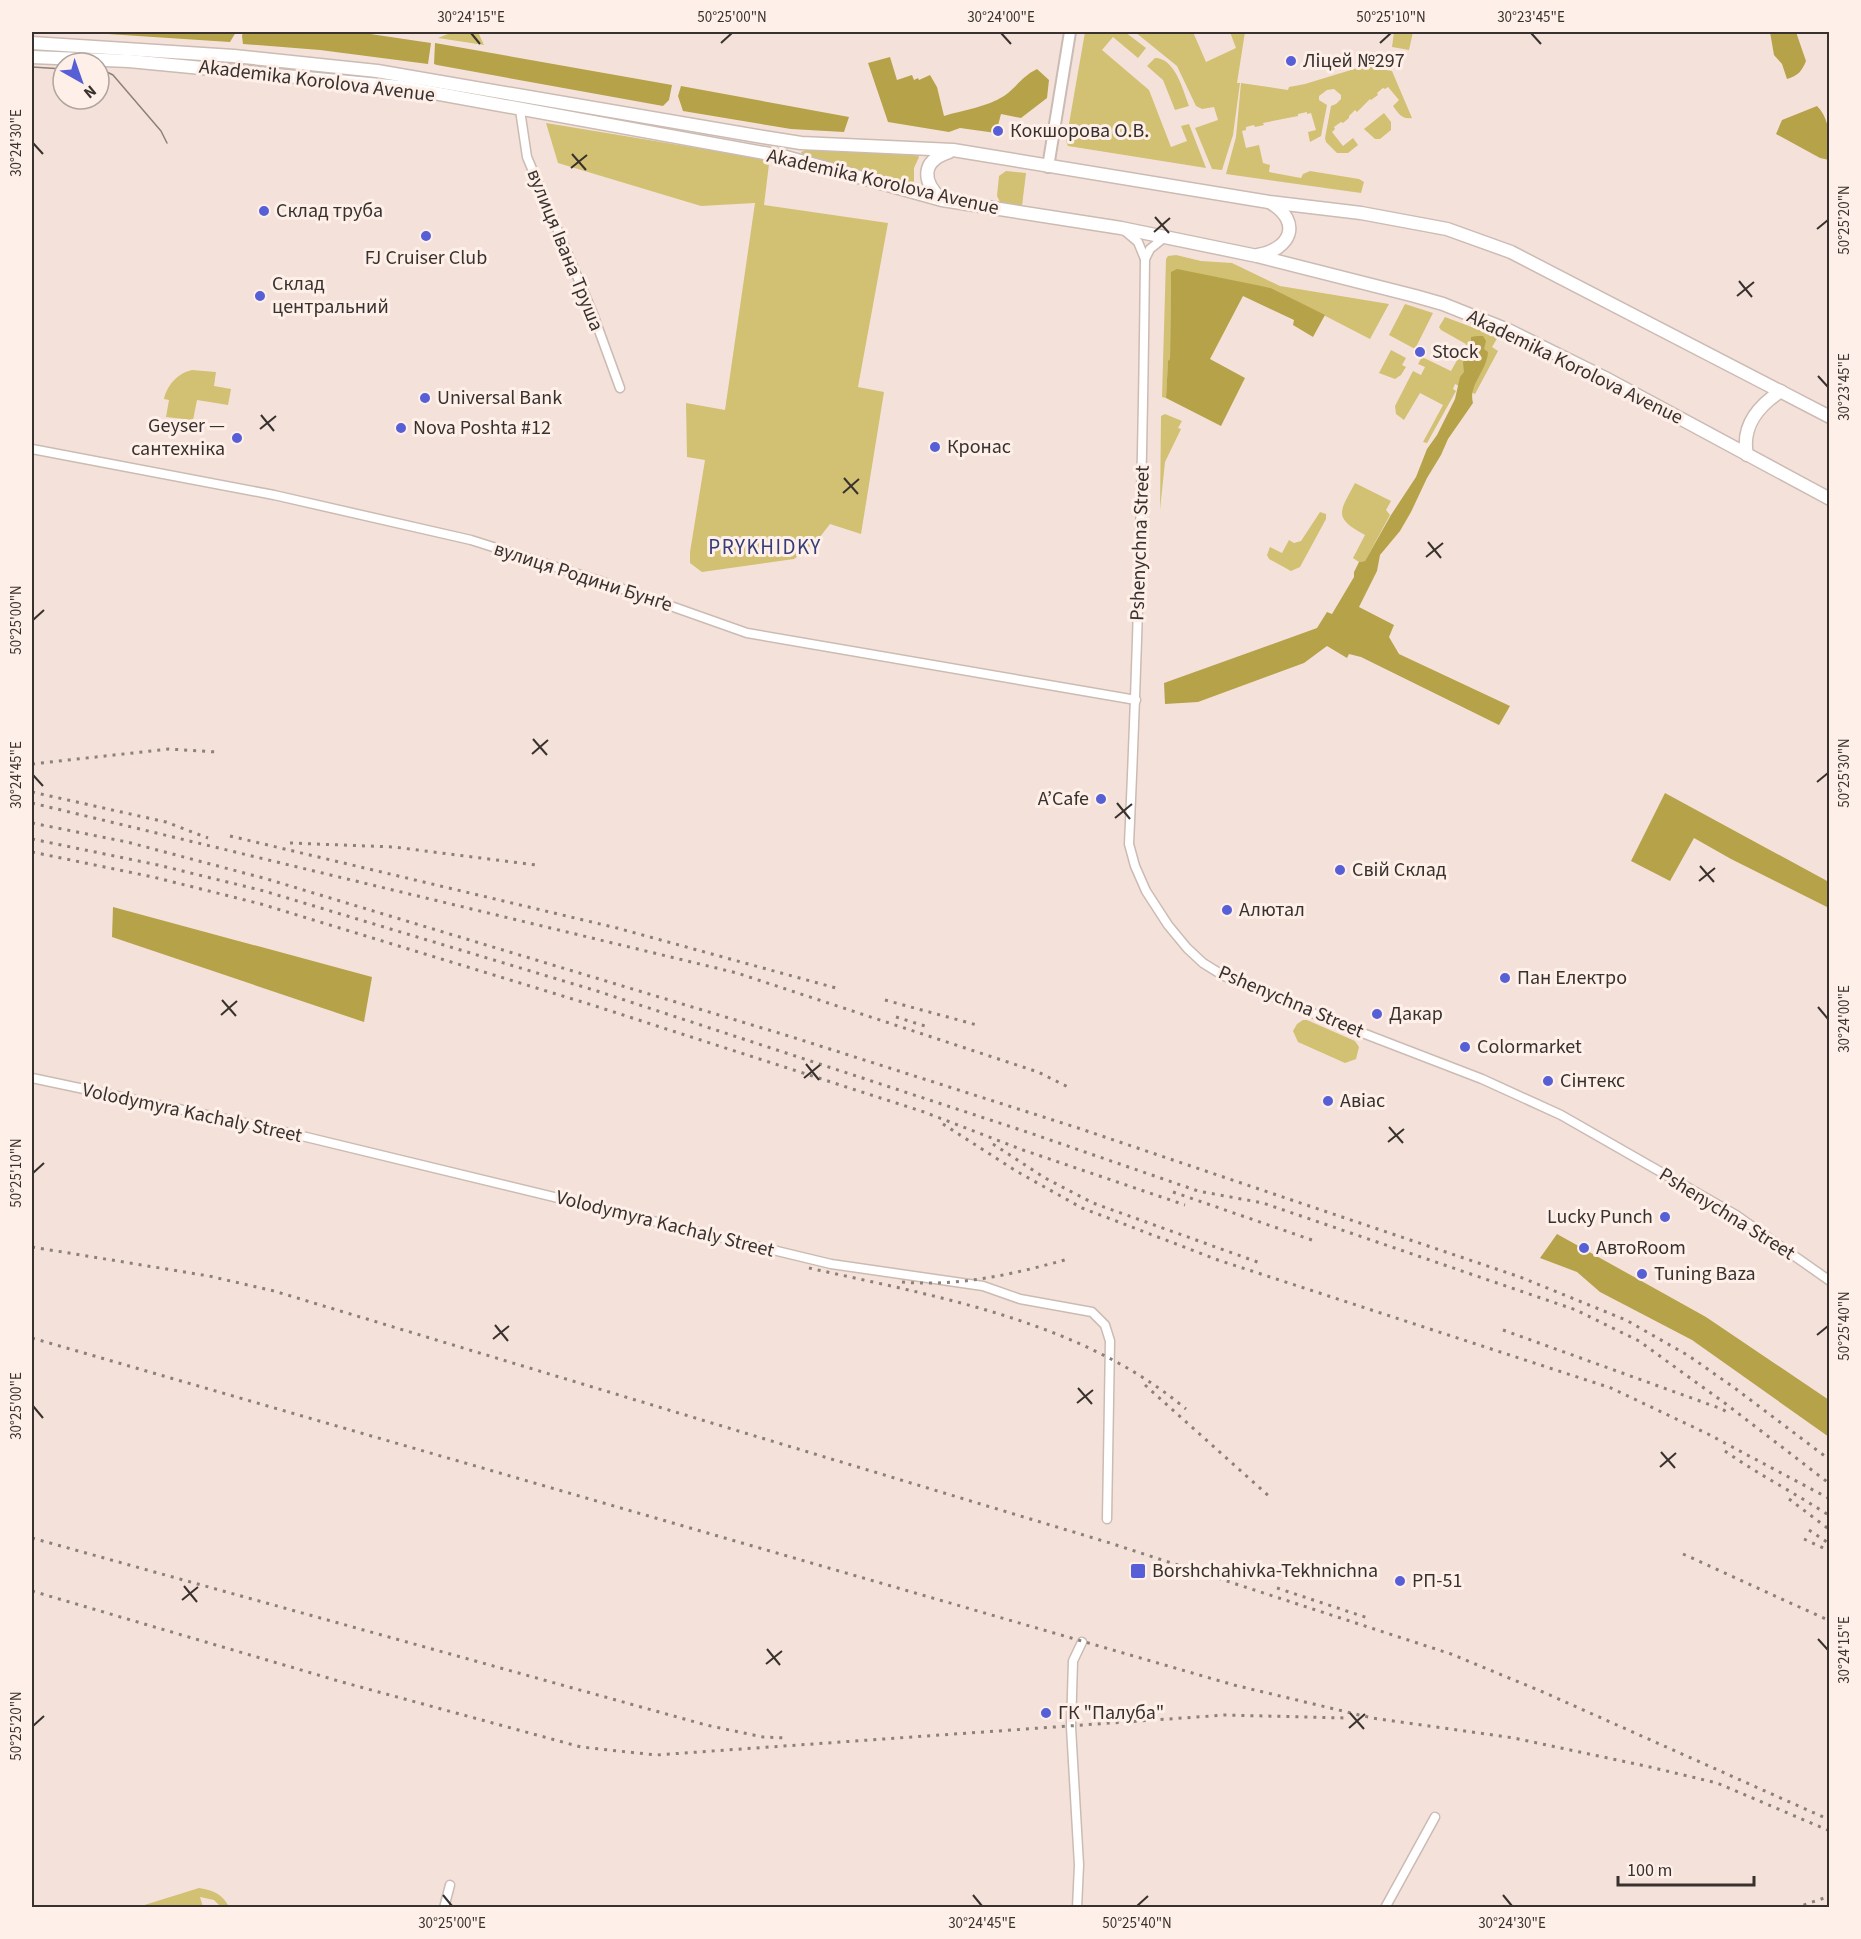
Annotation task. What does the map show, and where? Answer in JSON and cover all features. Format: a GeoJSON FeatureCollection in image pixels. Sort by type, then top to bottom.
{"type":"FeatureCollection","features":[{"type":"Feature","properties":{"kind":"main road","name":"Akademika Korolova Avenue"},"geometry":{"type":"LineString","coordinates":[[32,44],[234,56],[377,71],[801,142],[952,150],[1269,202],[1361,213],[1447,229],[1511,252],[1830,417]]}},
{"type":"Feature","properties":{"kind":"main road","name":"Akademika Korolova Avenue"},"geometry":{"type":"LineString","coordinates":[[32,57],[129,61],[381,84],[786,157],[942,200],[1121,228],[1257,255],[1424,298],[1508,330],[1609,380],[1830,499]]}},
{"type":"Feature","properties":{"kind":"main road"},"geometry":{"type":"LineString","coordinates":[[942,200],[929,186],[927,171],[934,158],[952,150]]}},
{"type":"Feature","properties":{"kind":"main road"},"geometry":{"type":"LineString","coordinates":[[1257,255],[1269,253],[1278,248],[1288,236],[1289,225],[1286,216],[1281,209],[1269,202]]}},
{"type":"Feature","properties":{"kind":"main road"},"geometry":{"type":"LineString","coordinates":[[1747,455],[1745,436],[1753,418],[1765,402],[1781,391]]}},
{"type":"Feature","properties":{"kind":"street"},"geometry":{"type":"LineString","coordinates":[[1048,167],[1070,32]]}},
{"type":"Feature","properties":{"kind":"street","name":"вулиця Івана Труша"},"geometry":{"type":"LineString","coordinates":[[520,110],[527,157],[593,314],[620,388]]}},
{"type":"Feature","properties":{"kind":"street"},"geometry":{"type":"LineString","coordinates":[[1121,228],[1138,242],[1145,259]]}},
{"type":"Feature","properties":{"kind":"street"},"geometry":{"type":"LineString","coordinates":[[1145,259],[1150,249],[1166,237]]}},
{"type":"Feature","properties":{"kind":"street","name":"Pshenychna Street"},"geometry":{"type":"LineString","coordinates":[[1145,259],[1143,429],[1130,844],[1135,866],[1146,891],[1168,925],[1203,963],[1229,980],[1482,1079],[1561,1115],[1736,1215],[1830,1281]]}},
{"type":"Feature","properties":{"kind":"street","name":"вулиця Родини Бунґе"},"geometry":{"type":"LineString","coordinates":[[32,449],[274,495],[471,540],[600,581],[747,633],[1136,700]]}},
{"type":"Feature","properties":{"kind":"street","name":"Volodymyra Kachaly Street"},"geometry":{"type":"LineString","coordinates":[[32,1078],[273,1129],[831,1264],[983,1286],[1020,1299],[1092,1312],[1105,1325],[1110,1341],[1107,1519]]}},
{"type":"Feature","properties":{"kind":"street"},"geometry":{"type":"LineString","coordinates":[[1077,1908],[1079,1865],[1071,1727],[1073,1661],[1082,1642]]}},
{"type":"Feature","properties":{"kind":"street"},"geometry":{"type":"LineString","coordinates":[[1385,1908],[1435,1817]]}},
{"type":"Feature","properties":{"kind":"street"},"geometry":{"type":"LineString","coordinates":[[444,1908],[450,1885]]}},
{"type":"Feature","properties":{"kind":"shaded area"},"geometry":{"type":"Polygon","coordinates":[[[77,32],[236,32],[230,42],[77,32]]]}},
{"type":"Feature","properties":{"kind":"shaded area"},"geometry":{"type":"Polygon","coordinates":[[[243,32],[357,32],[431,43],[428,64],[320,50],[243,44],[243,32]]]}},
{"type":"Feature","properties":{"kind":"shaded area"},"geometry":{"type":"Polygon","coordinates":[[[453,32],[478,32],[484,45],[438,38],[453,32]]]}},
{"type":"Feature","properties":{"kind":"shaded area"},"geometry":{"type":"Polygon","coordinates":[[[1085,32],[1125,32],[1146,48],[1138,58],[1113,37],[1102,50],[1149,90],[1171,147],[1187,141],[1181,126],[1189,124],[1206,168],[1068,146],[1066,141],[1085,32]]]}},
{"type":"Feature","properties":{"kind":"shaded area"},"geometry":{"type":"Polygon","coordinates":[[[1135,32],[1193,32],[1206,62],[1236,48],[1230,32],[1245,32],[1237,83],[1240,83],[1233,135],[1222,170],[1212,169],[1195,128],[1218,120],[1214,107],[1202,109],[1196,106],[1177,66],[1135,32]]]}},
{"type":"Feature","properties":{"kind":"shaded area"},"geometry":{"type":"Polygon","coordinates":[[[1394,32],[1413,32],[1409,50],[1392,47],[1394,32]]]}},
{"type":"Feature","properties":{"kind":"shaded area"},"geometry":{"type":"Polygon","coordinates":[[[1770,32],[1796,32],[1806,61],[1797,75],[1787,79],[1782,64],[1774,55],[1770,32]]]}},
{"type":"Feature","properties":{"kind":"shaded area"},"geometry":{"type":"Polygon","coordinates":[[[435,43],[672,85],[669,100],[663,106],[437,65],[434,64],[435,43]]]}},
{"type":"Feature","properties":{"kind":"shaded area"},"geometry":{"type":"Polygon","coordinates":[[[890,57],[897,80],[912,75],[914,80],[918,78],[919,80],[930,75],[937,87],[944,116],[997,100],[1037,69],[1049,80],[1047,98],[1021,118],[1001,114],[996,133],[960,128],[949,132],[888,122],[868,63],[890,57]]]}},
{"type":"Feature","properties":{"kind":"shaded area"},"geometry":{"type":"Polygon","coordinates":[[[1155,58],[1162,59],[1173,69],[1189,106],[1175,110],[1163,80],[1147,66],[1155,58]]]}},
{"type":"Feature","properties":{"kind":"shaded area"},"geometry":{"type":"Polygon","coordinates":[[[1364,66],[1392,71],[1412,118],[1403,117],[1399,113],[1393,106],[1399,100],[1388,87],[1383,88],[1357,112],[1355,110],[1343,123],[1334,127],[1332,132],[1343,146],[1353,138],[1358,145],[1348,153],[1337,153],[1325,138],[1331,106],[1341,99],[1341,95],[1334,89],[1327,90],[1319,96],[1319,100],[1327,105],[1321,136],[1310,142],[1308,132],[1316,130],[1311,113],[1307,114],[1307,112],[1263,123],[1264,125],[1246,127],[1246,130],[1242,131],[1246,148],[1259,145],[1263,163],[1270,165],[1269,172],[1301,178],[1303,174],[1310,171],[1359,179],[1364,182],[1361,193],[1226,174],[1236,137],[1241,83],[1288,90],[1289,87],[1364,66]]]}},
{"type":"Feature","properties":{"kind":"shaded area"},"geometry":{"type":"Polygon","coordinates":[[[681,86],[849,117],[844,132],[791,129],[683,111],[678,96],[681,86]]]}},
{"type":"Feature","properties":{"kind":"shaded area"},"geometry":{"type":"Polygon","coordinates":[[[1817,106],[1827,124],[1829,160],[1820,158],[1776,134],[1782,120],[1817,106]]]}},
{"type":"Feature","properties":{"kind":"shaded area"},"geometry":{"type":"Polygon","coordinates":[[[1384,113],[1391,122],[1391,130],[1380,139],[1375,139],[1364,129],[1384,113]]]}},
{"type":"Feature","properties":{"kind":"shaded area"},"geometry":{"type":"Polygon","coordinates":[[[546,123],[764,159],[769,164],[764,205],[888,223],[858,387],[884,392],[861,534],[830,524],[816,542],[794,559],[702,572],[690,563],[705,460],[687,457],[686,403],[725,410],[755,203],[701,206],[558,163],[546,123]]]}},
{"type":"Feature","properties":{"kind":"shaded area"},"geometry":{"type":"Polygon","coordinates":[[[806,150],[917,154],[919,157],[914,168],[914,184],[911,186],[802,154],[801,152],[806,150]]]}},
{"type":"Feature","properties":{"kind":"shaded area"},"geometry":{"type":"Polygon","coordinates":[[[1006,171],[1026,173],[1022,206],[1000,202],[997,196],[999,176],[1006,171]]]}},
{"type":"Feature","properties":{"kind":"shaded area"},"geometry":{"type":"Polygon","coordinates":[[[1176,255],[1201,261],[1232,263],[1280,286],[1389,304],[1370,339],[1271,288],[1171,273],[1170,359],[1166,398],[1162,397],[1166,259],[1168,256],[1176,255]]]}},
{"type":"Feature","properties":{"kind":"shaded area"},"geometry":{"type":"Polygon","coordinates":[[[1177,269],[1271,288],[1325,315],[1313,337],[1293,325],[1294,320],[1243,296],[1210,359],[1245,378],[1221,426],[1166,398],[1170,359],[1171,272],[1177,269]]]}},
{"type":"Feature","properties":{"kind":"shaded area"},"geometry":{"type":"Polygon","coordinates":[[[1405,304],[1433,313],[1415,349],[1389,335],[1405,304]]]}},
{"type":"Feature","properties":{"kind":"shaded area"},"geometry":{"type":"Polygon","coordinates":[[[1445,317],[1498,337],[1492,347],[1498,351],[1475,394],[1455,384],[1453,389],[1456,391],[1427,443],[1423,442],[1443,405],[1420,393],[1404,420],[1396,414],[1395,406],[1413,371],[1421,375],[1425,367],[1418,364],[1422,357],[1451,371],[1466,344],[1441,330],[1439,327],[1445,317]]]}},
{"type":"Feature","properties":{"kind":"shaded area"},"geometry":{"type":"Polygon","coordinates":[[[1483,336],[1486,341],[1484,349],[1488,352],[1485,365],[1473,390],[1473,403],[1448,439],[1400,531],[1380,555],[1377,571],[1359,607],[1394,625],[1389,637],[1399,654],[1510,706],[1499,725],[1361,657],[1349,654],[1347,658],[1327,646],[1304,663],[1198,702],[1165,704],[1164,683],[1317,628],[1327,612],[1332,614],[1354,577],[1359,562],[1365,561],[1416,477],[1427,449],[1437,435],[1455,399],[1460,377],[1464,372],[1463,362],[1473,350],[1471,337],[1483,336]]]}},
{"type":"Feature","properties":{"kind":"shaded area"},"geometry":{"type":"Polygon","coordinates":[[[1391,350],[1406,358],[1402,365],[1406,367],[1395,379],[1379,373],[1391,350]]]}},
{"type":"Feature","properties":{"kind":"shaded area"},"geometry":{"type":"Polygon","coordinates":[[[192,370],[216,372],[214,386],[231,389],[228,405],[197,400],[193,420],[166,417],[169,400],[164,399],[168,389],[174,380],[192,370]]]}},
{"type":"Feature","properties":{"kind":"shaded area"},"geometry":{"type":"Polygon","coordinates":[[[1165,414],[1182,421],[1178,428],[1181,429],[1165,462],[1160,510],[1161,416],[1165,414]]]}},
{"type":"Feature","properties":{"kind":"shaded area"},"geometry":{"type":"Polygon","coordinates":[[[1355,483],[1391,501],[1386,510],[1390,515],[1365,561],[1359,562],[1353,558],[1365,535],[1347,523],[1342,513],[1355,483]]]}},
{"type":"Feature","properties":{"kind":"shaded area"},"geometry":{"type":"Polygon","coordinates":[[[1320,512],[1326,514],[1326,519],[1300,567],[1291,571],[1269,559],[1267,555],[1270,547],[1282,553],[1289,540],[1294,543],[1301,541],[1320,512]]]}},
{"type":"Feature","properties":{"kind":"shaded area"},"geometry":{"type":"Polygon","coordinates":[[[1665,793],[1829,882],[1829,908],[1694,838],[1670,881],[1631,861],[1665,793]]]}},
{"type":"Feature","properties":{"kind":"shaded area"},"geometry":{"type":"Polygon","coordinates":[[[113,907],[372,977],[364,1022],[112,937],[113,907]]]}},
{"type":"Feature","properties":{"kind":"shaded area"},"geometry":{"type":"Polygon","coordinates":[[[1303,1020],[1355,1041],[1359,1047],[1356,1059],[1345,1063],[1298,1042],[1293,1031],[1303,1020]]]}},
{"type":"Feature","properties":{"kind":"shaded area"},"geometry":{"type":"Polygon","coordinates":[[[1557,1234],[1706,1317],[1829,1400],[1829,1437],[1692,1340],[1600,1292],[1577,1272],[1540,1258],[1557,1234]]]}},
{"type":"Feature","properties":{"kind":"shaded area"},"geometry":{"type":"Polygon","coordinates":[[[199,1888],[217,1894],[229,1907],[221,1907],[214,1900],[200,1897],[203,1907],[138,1907],[199,1888]]]}},
{"type":"Feature","properties":{"kind":"tram line"},"geometry":{"type":"LineString","coordinates":[[32,67],[51,68]]}},
{"type":"Feature","properties":{"kind":"tram line"},"geometry":{"type":"LineString","coordinates":[[111,74],[161,131],[167,143]]}},
{"type":"Feature","properties":{"kind":"railway"},"geometry":{"type":"LineString","coordinates":[[32,764],[169,749],[217,752]]}},
{"type":"Feature","properties":{"kind":"railway"},"geometry":{"type":"LineString","coordinates":[[32,792],[166,822],[208,838]]}},
{"type":"Feature","properties":{"kind":"railway"},"geometry":{"type":"LineString","coordinates":[[32,803],[737,973],[1038,1072],[1070,1088]]}},
{"type":"Feature","properties":{"kind":"railway"},"geometry":{"type":"LineString","coordinates":[[32,823],[127,842],[267,879],[792,1037],[1078,1128],[1520,1277],[1626,1320],[1689,1356],[1830,1460]]}},
{"type":"Feature","properties":{"kind":"railway"},"geometry":{"type":"LineString","coordinates":[[230,836],[617,928],[836,988]]}},
{"type":"Feature","properties":{"kind":"railway"},"geometry":{"type":"LineString","coordinates":[[32,839],[158,865],[264,891],[597,991],[1030,1133],[1198,1191],[1263,1203],[1576,1310],[1639,1341],[1830,1484]]}},
{"type":"Feature","properties":{"kind":"railway"},"geometry":{"type":"LineString","coordinates":[[290,843],[394,847],[536,865]]}},
{"type":"Feature","properties":{"kind":"railway"},"geometry":{"type":"LineString","coordinates":[[32,852],[153,877],[261,904],[592,1005],[924,1112],[1023,1150],[1185,1205]]}},
{"type":"Feature","properties":{"kind":"railway"},"geometry":{"type":"LineString","coordinates":[[885,1000],[977,1025]]}},
{"type":"Feature","properties":{"kind":"railway"},"geometry":{"type":"LineString","coordinates":[[896,1017],[925,1026]]}},
{"type":"Feature","properties":{"kind":"railway"},"geometry":{"type":"LineString","coordinates":[[943,1124],[1016,1171],[1082,1208],[1218,1260],[1611,1388],[1708,1434],[1830,1499]]}},
{"type":"Feature","properties":{"kind":"railway"},"geometry":{"type":"LineString","coordinates":[[993,1144],[1045,1178],[1093,1203],[1263,1264]]}},
{"type":"Feature","properties":{"kind":"railway"},"geometry":{"type":"LineString","coordinates":[[1173,1192],[1312,1240]]}},
{"type":"Feature","properties":{"kind":"railway"},"geometry":{"type":"LineString","coordinates":[[32,1247],[209,1276],[274,1291],[1110,1543],[1451,1654],[1543,1692],[1830,1820]]}},
{"type":"Feature","properties":{"kind":"railway"},"geometry":{"type":"LineString","coordinates":[[902,1282],[965,1281],[1028,1270],[1068,1259]]}},
{"type":"Feature","properties":{"kind":"railway"},"geometry":{"type":"LineString","coordinates":[[809,1268],[958,1302],[1055,1333],[1101,1354],[1145,1379],[1186,1409]]}},
{"type":"Feature","properties":{"kind":"railway"},"geometry":{"type":"LineString","coordinates":[[1503,1330],[1722,1409],[1730,1414]]}},
{"type":"Feature","properties":{"kind":"railway"},"geometry":{"type":"LineString","coordinates":[[32,1338],[1234,1685],[1372,1718],[1514,1738],[1717,1783],[1830,1831]]}},
{"type":"Feature","properties":{"kind":"railway"},"geometry":{"type":"LineString","coordinates":[[1145,1385],[1271,1498]]}},
{"type":"Feature","properties":{"kind":"railway"},"geometry":{"type":"LineString","coordinates":[[1725,1451],[1830,1516]]}},
{"type":"Feature","properties":{"kind":"railway"},"geometry":{"type":"LineString","coordinates":[[1789,1499],[1830,1530]]}},
{"type":"Feature","properties":{"kind":"railway"},"geometry":{"type":"LineString","coordinates":[[1809,1530],[1827,1542]]}},
{"type":"Feature","properties":{"kind":"railway"},"geometry":{"type":"LineString","coordinates":[[32,1538],[706,1725],[763,1737],[788,1738]]}},
{"type":"Feature","properties":{"kind":"railway"},"geometry":{"type":"LineString","coordinates":[[1804,1539],[1830,1551]]}},
{"type":"Feature","properties":{"kind":"railway"},"geometry":{"type":"LineString","coordinates":[[1683,1554],[1830,1621]]}},
{"type":"Feature","properties":{"kind":"railway"},"geometry":{"type":"LineString","coordinates":[[1277,1588],[1371,1619]]}},
{"type":"Feature","properties":{"kind":"railway"},"geometry":{"type":"LineString","coordinates":[[32,1591],[342,1682],[581,1747],[656,1755],[1225,1715],[1346,1718]]}},
{"type":"Feature","properties":{"kind":"railway"},"geometry":{"type":"LineString","coordinates":[[1795,1908],[1830,1896]]}},
{"type":"Feature","properties":{"kind":"place","name":"Ліцей №297"},"geometry":{"type":"Point","coordinates":[1291,61]}},
{"type":"Feature","properties":{"kind":"place","name":"Кокшорова О.В."},"geometry":{"type":"Point","coordinates":[998,131]}},
{"type":"Feature","properties":{"kind":"place","name":"Склад труба"},"geometry":{"type":"Point","coordinates":[264,211]}},
{"type":"Feature","properties":{"kind":"place","name":"FJ Cruiser Club"},"geometry":{"type":"Point","coordinates":[426,236]}},
{"type":"Feature","properties":{"kind":"place","name":"Склад центральний"},"geometry":{"type":"Point","coordinates":[260,296]}},
{"type":"Feature","properties":{"kind":"place","name":"Stock"},"geometry":{"type":"Point","coordinates":[1420,352]}},
{"type":"Feature","properties":{"kind":"place","name":"Universal Bank"},"geometry":{"type":"Point","coordinates":[425,398]}},
{"type":"Feature","properties":{"kind":"place","name":"Nova Poshta #12"},"geometry":{"type":"Point","coordinates":[401,428]}},
{"type":"Feature","properties":{"kind":"place","name":"Geyser — сантехніка"},"geometry":{"type":"Point","coordinates":[237,438]}},
{"type":"Feature","properties":{"kind":"place","name":"Кронас"},"geometry":{"type":"Point","coordinates":[935,447]}},
{"type":"Feature","properties":{"kind":"place","name":"A’Cafe"},"geometry":{"type":"Point","coordinates":[1101,799]}},
{"type":"Feature","properties":{"kind":"place","name":"Свій Склад"},"geometry":{"type":"Point","coordinates":[1340,870]}},
{"type":"Feature","properties":{"kind":"place","name":"Алютал"},"geometry":{"type":"Point","coordinates":[1227,910]}},
{"type":"Feature","properties":{"kind":"place","name":"Пан Електро"},"geometry":{"type":"Point","coordinates":[1505,978]}},
{"type":"Feature","properties":{"kind":"place","name":"Дакар"},"geometry":{"type":"Point","coordinates":[1377,1014]}},
{"type":"Feature","properties":{"kind":"place","name":"Colormarket"},"geometry":{"type":"Point","coordinates":[1465,1047]}},
{"type":"Feature","properties":{"kind":"place","name":"Сінтекс"},"geometry":{"type":"Point","coordinates":[1548,1081]}},
{"type":"Feature","properties":{"kind":"place","name":"Авіас"},"geometry":{"type":"Point","coordinates":[1328,1101]}},
{"type":"Feature","properties":{"kind":"place","name":"Lucky Punch"},"geometry":{"type":"Point","coordinates":[1665,1217]}},
{"type":"Feature","properties":{"kind":"place","name":"АвтоRoom"},"geometry":{"type":"Point","coordinates":[1584,1248]}},
{"type":"Feature","properties":{"kind":"place","name":"Tuning Baza"},"geometry":{"type":"Point","coordinates":[1642,1274]}},
{"type":"Feature","properties":{"kind":"place","name":"Borshchahivka-Tekhnichna"},"geometry":{"type":"Point","coordinates":[1138,1571]}},
{"type":"Feature","properties":{"kind":"place","name":"РП-51"},"geometry":{"type":"Point","coordinates":[1400,1581]}},
{"type":"Feature","properties":{"kind":"place","name":"ГК \"Палуба\""},"geometry":{"type":"Point","coordinates":[1046,1713]}},
{"type":"Feature","properties":{"kind":"district","name":"PRYKHIDKY"},"geometry":{"type":"Point","coordinates":[765,547]}}]}
